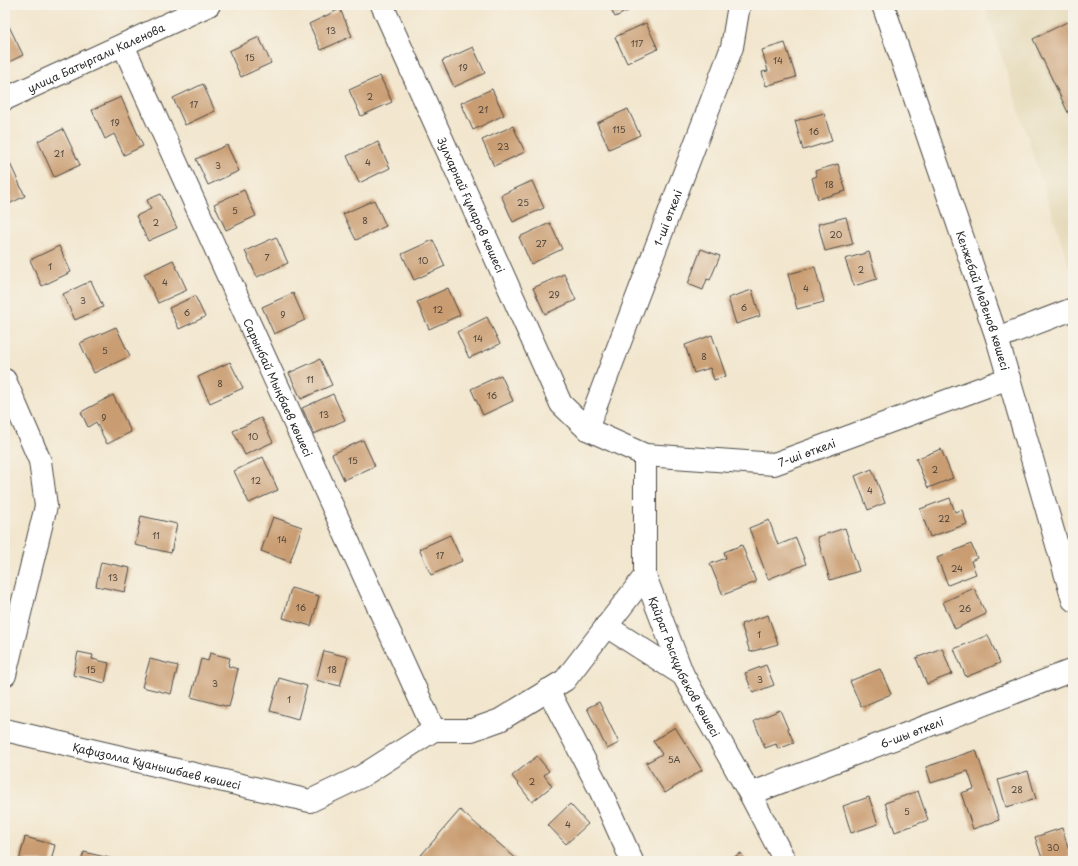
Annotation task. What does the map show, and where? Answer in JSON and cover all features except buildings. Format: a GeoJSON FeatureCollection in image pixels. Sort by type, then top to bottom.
{"type":"FeatureCollection","features":[{"type":"Feature","properties":{"kind":"street","name":"улица Батыргали Каленова"},"geometry":{"type":"LineString","coordinates":[[5,100],[209,5]]}},
{"type":"Feature","properties":{"kind":"street","name":"Зулхарнай Ғұмаров көшесі"},"geometry":{"type":"LineString","coordinates":[[382,5],[561,404]]}},
{"type":"Feature","properties":{"kind":"street","name":"1-ші өткелі"},"geometry":{"type":"LineString","coordinates":[[587,429],[732,47],[739,5]]}},
{"type":"Feature","properties":{"kind":"street","name":"Кенжебай Меденов көшесі"},"geometry":{"type":"LineString","coordinates":[[883,5],[997,338],[1073,600]]}},
{"type":"Feature","properties":{"kind":"street","name":"Сарынбай Мыңбаев көшесі"},"geometry":{"type":"LineString","coordinates":[[123,45],[434,730]]}},
{"type":"Feature","properties":{"kind":"street"},"geometry":{"type":"LineString","coordinates":[[997,338],[1073,309]]}},
{"type":"Feature","properties":{"kind":"street","name":"7-ші өткелі"},"geometry":{"type":"LineString","coordinates":[[561,404],[587,429],[645,455],[774,464],[1009,378]]}},
{"type":"Feature","properties":{"kind":"street"},"geometry":{"type":"LineString","coordinates":[[5,380],[40,461],[46,506],[5,675]]}},
{"type":"Feature","properties":{"kind":"street","name":"Қайрат Рысқұлбеков көшесі"},"geometry":{"type":"LineString","coordinates":[[645,455],[645,576],[683,675],[750,794],[785,861]]}},
{"type":"Feature","properties":{"kind":"street"},"geometry":{"type":"LineString","coordinates":[[434,730],[472,730],[500,720],[565,680],[645,576]]}},
{"type":"Feature","properties":{"kind":"street"},"geometry":{"type":"LineString","coordinates":[[606,626],[683,675]]}},
{"type":"Feature","properties":{"kind":"street","name":"6-шы өткелі"},"geometry":{"type":"LineString","coordinates":[[750,794],[1073,670]]}},
{"type":"Feature","properties":{"kind":"street"},"geometry":{"type":"LineString","coordinates":[[548,690],[601,792],[632,861]]}},
{"type":"Feature","properties":{"kind":"street","name":"Қафизолла Қуанышбаев көшесi"},"geometry":{"type":"LineString","coordinates":[[5,730],[310,800],[362,776],[434,730]]}},
{"type":"Feature","properties":{"kind":"shaded area"},"geometry":{"type":"Polygon","coordinates":[[[985,5],[1073,5],[1073,278],[985,5]]]}}]}
